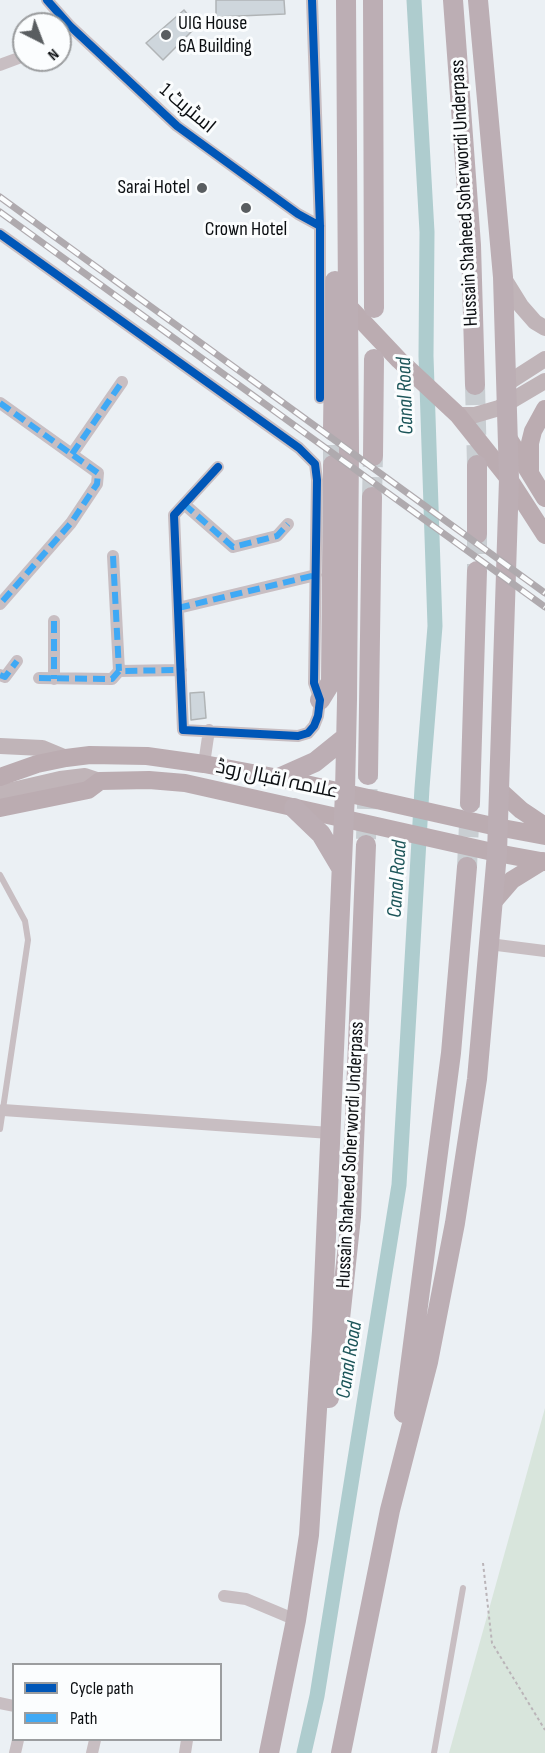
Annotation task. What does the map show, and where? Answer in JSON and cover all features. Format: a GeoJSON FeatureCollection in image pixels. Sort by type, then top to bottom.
{"type":"FeatureCollection","features":[{"type":"Feature","properties":{"kind":"highway"},"geometry":{"type":"LineString","coordinates":[[333,431],[337,169],[336,0]]}},
{"type":"Feature","properties":{"kind":"highway"},"geometry":{"type":"LineString","coordinates":[[269,1753],[296,1620],[309,1535],[322,1332],[346,737],[349,465],[346,0]]}},
{"type":"Feature","properties":{"kind":"highway"},"geometry":{"type":"LineString","coordinates":[[373,0],[374,308]]}},
{"type":"Feature","properties":{"kind":"highway","name":"Hussain Shaheed Soherwordi Underpass"},"geometry":{"type":"LineString","coordinates":[[453,0],[471,245],[474,385]]}},
{"type":"Feature","properties":{"kind":"highway"},"geometry":{"type":"LineString","coordinates":[[341,1753],[390,1510],[428,1362],[455,1223],[477,1079],[497,853],[509,479],[507,384],[503,277],[478,0]]}},
{"type":"Feature","properties":{"kind":"highway"},"geometry":{"type":"LineString","coordinates":[[373,456],[374,358]]}},
{"type":"Feature","properties":{"kind":"highway"},"geometry":{"type":"LineString","coordinates":[[320,700],[331,682],[333,465]]}},
{"type":"Feature","properties":{"kind":"highway"},"geometry":{"type":"LineString","coordinates":[[477,465],[477,534]]}},
{"type":"Feature","properties":{"kind":"highway"},"geometry":{"type":"LineString","coordinates":[[368,775],[372,496]]}},
{"type":"Feature","properties":{"kind":"highway"},"geometry":{"type":"LineString","coordinates":[[470,803],[477,572]]}},
{"type":"Feature","properties":{"kind":"highway"},"geometry":{"type":"LineString","coordinates":[[279,778],[315,762],[346,737]]}},
{"type":"Feature","properties":{"kind":"highway"},"geometry":{"type":"LineString","coordinates":[[294,808],[321,834],[342,868]]}},
{"type":"Feature","properties":{"kind":"highway","name":"Hussain Shaheed Soherwordi Underpass"},"geometry":{"type":"LineString","coordinates":[[309,1535],[339,1328],[351,1217],[366,845]]}},
{"type":"Feature","properties":{"kind":"highway"},"geometry":{"type":"LineString","coordinates":[[390,1510],[449,1064],[467,867]]}},
{"type":"Feature","properties":{"kind":"main road"},"geometry":{"type":"LineString","coordinates":[[503,277],[521,306],[535,322],[545,328]]}},
{"type":"Feature","properties":{"kind":"main road"},"geometry":{"type":"LineString","coordinates":[[348,307],[399,360],[457,414],[509,479],[545,535]]}},
{"type":"Feature","properties":{"kind":"main road"},"geometry":{"type":"LineString","coordinates":[[507,384],[545,359]]}},
{"type":"Feature","properties":{"kind":"main road"},"geometry":{"type":"LineString","coordinates":[[457,414],[483,413],[507,404],[545,381]]}},
{"type":"Feature","properties":{"kind":"main road"},"geometry":{"type":"LineString","coordinates":[[530,475],[530,443],[538,420],[545,409]]}},
{"type":"Feature","properties":{"kind":"main road"},"geometry":{"type":"LineString","coordinates":[[507,436],[545,498]]}},
{"type":"Feature","properties":{"kind":"main road"},"geometry":{"type":"LineString","coordinates":[[0,746],[42,748],[66,758]]}},
{"type":"Feature","properties":{"kind":"main road","name":"علامہ اقبال روڈ"},"geometry":{"type":"LineString","coordinates":[[0,777],[37,764],[66,758],[90,755],[147,756],[279,778],[498,827]]}},
{"type":"Feature","properties":{"kind":"main road"},"geometry":{"type":"LineString","coordinates":[[0,793],[60,779],[85,776],[100,781]]}},
{"type":"Feature","properties":{"kind":"main road","name":"علامہ اقبال روڈ"},"geometry":{"type":"LineString","coordinates":[[0,808],[88,790],[100,781],[149,780],[185,783],[544,862]]}},
{"type":"Feature","properties":{"kind":"main road"},"geometry":{"type":"LineString","coordinates":[[499,790],[521,810],[545,826]]}},
{"type":"Feature","properties":{"kind":"main road"},"geometry":{"type":"LineString","coordinates":[[498,827],[545,836]]}},
{"type":"Feature","properties":{"kind":"main road"},"geometry":{"type":"LineString","coordinates":[[493,902],[512,880],[544,862]]}},
{"type":"Feature","properties":{"kind":"street","name":"اسٹریٹ 1"},"geometry":{"type":"LineString","coordinates":[[47,0],[57,12]]}},
{"type":"Feature","properties":{"kind":"street"},"geometry":{"type":"LineString","coordinates":[[312,0],[320,226],[320,398]]}},
{"type":"Feature","properties":{"kind":"street","name":"اسٹریٹ 1"},"geometry":{"type":"LineString","coordinates":[[72,29],[177,126],[298,214],[320,226]]}},
{"type":"Feature","properties":{"kind":"street"},"geometry":{"type":"LineString","coordinates":[[0,234],[308,456],[315,464],[317,480],[314,682],[320,700],[318,716],[308,733],[298,736],[183,730],[174,515],[218,467]]}},
{"type":"Feature","properties":{"kind":"street"},"geometry":{"type":"LineString","coordinates":[[72,454],[122,382]]}},
{"type":"Feature","properties":{"kind":"street"},"geometry":{"type":"LineString","coordinates":[[0,403],[98,473],[97,484],[70,523],[0,604]]}},
{"type":"Feature","properties":{"kind":"street"},"geometry":{"type":"LineString","coordinates":[[184,504],[232,548],[277,536],[288,524]]}},
{"type":"Feature","properties":{"kind":"street"},"geometry":{"type":"LineString","coordinates":[[39,678],[112,679],[119,671],[113,556]]}},
{"type":"Feature","properties":{"kind":"street"},"geometry":{"type":"LineString","coordinates":[[178,608],[316,575]]}},
{"type":"Feature","properties":{"kind":"street"},"geometry":{"type":"LineString","coordinates":[[54,621],[54,679]]}},
{"type":"Feature","properties":{"kind":"street"},"geometry":{"type":"LineString","coordinates":[[0,675],[4,677],[17,661]]}},
{"type":"Feature","properties":{"kind":"street"},"geometry":{"type":"LineString","coordinates":[[119,671],[181,670]]}},
{"type":"Feature","properties":{"kind":"street"},"geometry":{"type":"LineString","coordinates":[[204,764],[210,730]]}},
{"type":"Feature","properties":{"kind":"street"},"geometry":{"type":"LineString","coordinates":[[489,944],[545,951]]}},
{"type":"Feature","properties":{"kind":"street"},"geometry":{"type":"LineString","coordinates":[[3,1110],[330,1133]]}},
{"type":"Feature","properties":{"kind":"street"},"geometry":{"type":"LineString","coordinates":[[224,1596],[246,1599],[296,1620]]}},
{"type":"Feature","properties":{"kind":"lane"},"geometry":{"type":"LineString","coordinates":[[0,875],[25,921],[28,940],[0,1129]]}},
{"type":"Feature","properties":{"kind":"lane"},"geometry":{"type":"LineString","coordinates":[[434,1753],[464,1588]]}},
{"type":"Feature","properties":{"kind":"path"},"geometry":{"type":"LineString","coordinates":[[483,1563],[492,1643],[545,1730]]}},
{"type":"Feature","properties":{"kind":"shaded area"},"geometry":{"type":"Polygon","coordinates":[[[545,1408],[545,1753],[449,1753],[545,1408]]]}},
{"type":"Feature","properties":{"kind":"building"},"geometry":{"type":"Polygon","coordinates":[[[216,0],[284,0],[285,14],[216,17],[216,0]]]}},
{"type":"Feature","properties":{"kind":"building"},"geometry":{"type":"Polygon","coordinates":[[[184,10],[197,26],[163,60],[146,43],[184,10]]]}},
{"type":"Feature","properties":{"kind":"building"},"geometry":{"type":"Polygon","coordinates":[[[204,692],[206,718],[191,720],[190,693],[204,692]]]}},
{"type":"Feature","properties":{"kind":"waterway","name":"Canal Road"},"geometry":{"type":"LineString","coordinates":[[304,1753],[317,1696],[399,1185],[422,788],[435,626],[426,356],[427,232],[414,0]]}},
{"type":"Feature","properties":{"kind":"tunnel"},"geometry":{"type":"LineString","coordinates":[[475,385],[477,465]]}},
{"type":"Feature","properties":{"kind":"tunnel"},"geometry":{"type":"LineString","coordinates":[[333,431],[333,465]]}},
{"type":"Feature","properties":{"kind":"tunnel"},"geometry":{"type":"LineString","coordinates":[[372,497],[373,456]]}},
{"type":"Feature","properties":{"kind":"tunnel"},"geometry":{"type":"LineString","coordinates":[[477,534],[477,571]]}},
{"type":"Feature","properties":{"kind":"tunnel"},"geometry":{"type":"LineString","coordinates":[[366,839],[368,775]]}},
{"type":"Feature","properties":{"kind":"tunnel"},"geometry":{"type":"LineString","coordinates":[[467,867],[470,803]]}},
{"type":"Feature","properties":{"kind":"railway"},"geometry":{"type":"LineString","coordinates":[[0,197],[545,593]]}},
{"type":"Feature","properties":{"kind":"railway"},"geometry":{"type":"LineString","coordinates":[[0,212],[545,607]]}},
{"type":"Feature","properties":{"kind":"marked path"},"geometry":{"type":"LineString","coordinates":[[72,454],[122,382]]}},
{"type":"Feature","properties":{"kind":"marked path"},"geometry":{"type":"LineString","coordinates":[[0,403],[98,473],[97,484],[71,523],[0,604]]}},
{"type":"Feature","properties":{"kind":"marked path"},"geometry":{"type":"LineString","coordinates":[[184,504],[233,547],[277,536],[288,524]]}},
{"type":"Feature","properties":{"kind":"marked path"},"geometry":{"type":"LineString","coordinates":[[113,556],[119,671]]}},
{"type":"Feature","properties":{"kind":"marked path"},"geometry":{"type":"LineString","coordinates":[[178,608],[316,575]]}},
{"type":"Feature","properties":{"kind":"marked path"},"geometry":{"type":"LineString","coordinates":[[54,621],[54,679]]}},
{"type":"Feature","properties":{"kind":"marked path"},"geometry":{"type":"LineString","coordinates":[[0,675],[5,677],[17,661]]}},
{"type":"Feature","properties":{"kind":"marked path"},"geometry":{"type":"LineString","coordinates":[[39,678],[112,679],[119,671],[181,670]]}},
{"type":"Feature","properties":{"kind":"cycle path"},"geometry":{"type":"LineString","coordinates":[[47,0],[70,26],[177,126],[298,214],[320,226]]}},
{"type":"Feature","properties":{"kind":"cycle path"},"geometry":{"type":"LineString","coordinates":[[312,0],[320,226],[320,398]]}},
{"type":"Feature","properties":{"kind":"cycle path"},"geometry":{"type":"LineString","coordinates":[[0,234],[299,448],[315,464],[317,480],[314,683],[320,700],[318,716],[308,733],[298,736],[183,730],[174,515],[218,467]]}},
{"type":"Feature","properties":{"kind":"place","name":"UIG House 6A Building"},"geometry":{"type":"Point","coordinates":[166,35]}},
{"type":"Feature","properties":{"kind":"place","name":"Sarai Hotel"},"geometry":{"type":"Point","coordinates":[202,188]}},
{"type":"Feature","properties":{"kind":"place","name":"Crown Hotel"},"geometry":{"type":"Point","coordinates":[246,208]}}]}
